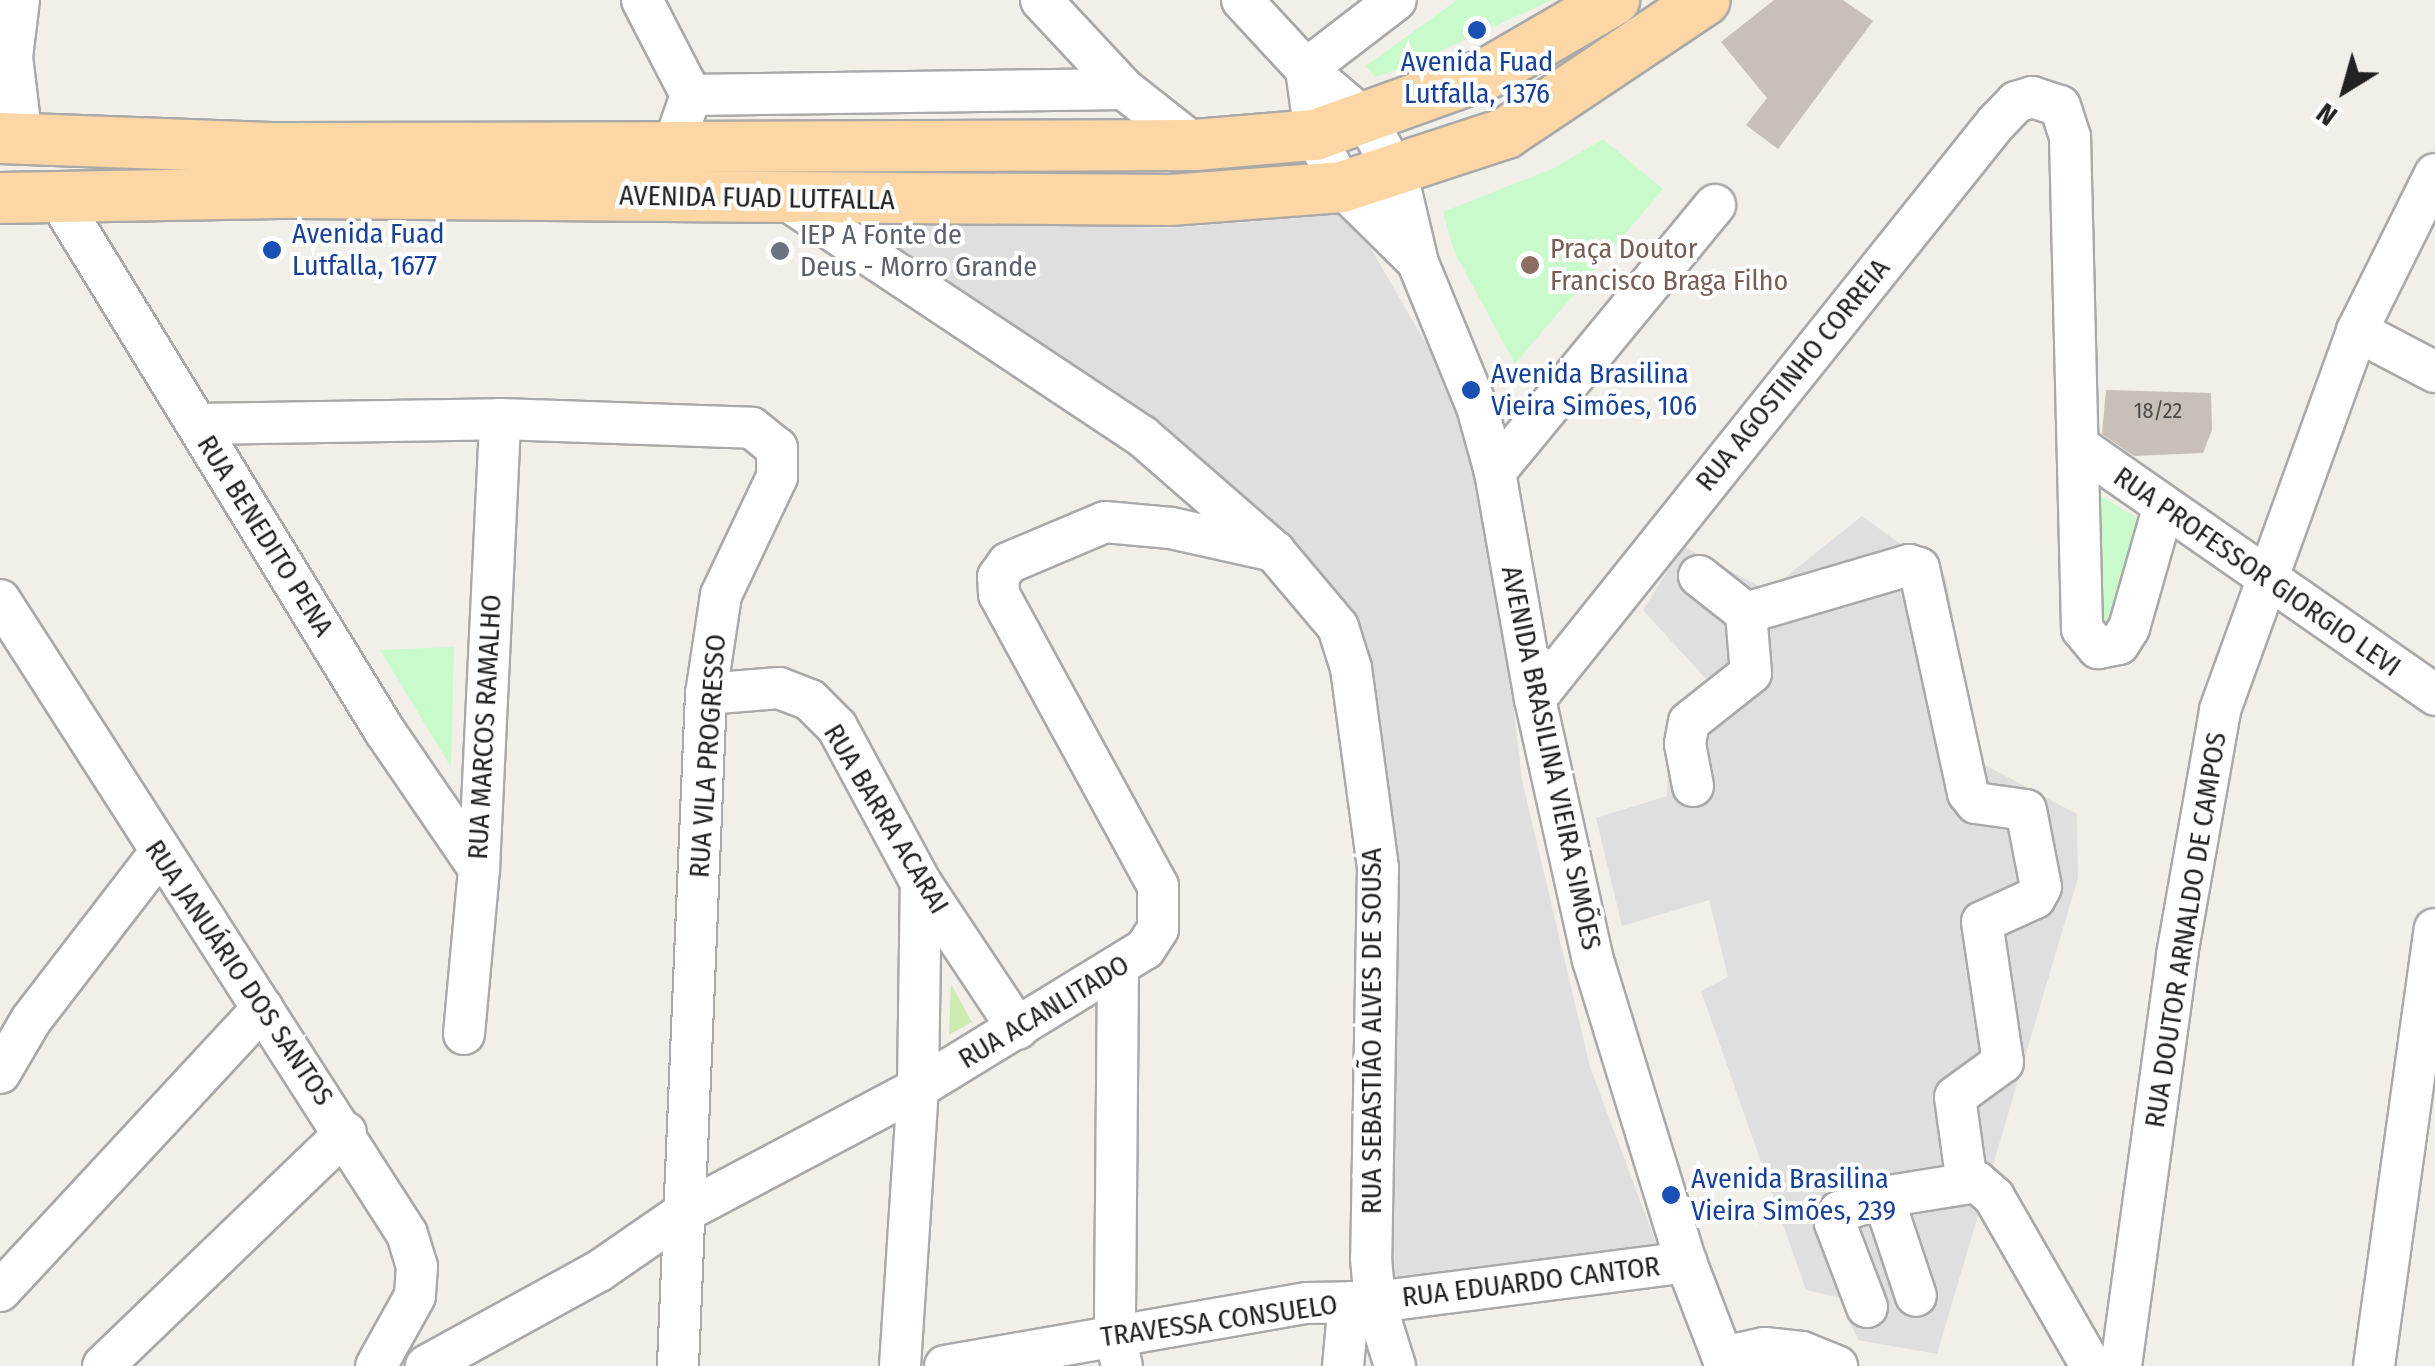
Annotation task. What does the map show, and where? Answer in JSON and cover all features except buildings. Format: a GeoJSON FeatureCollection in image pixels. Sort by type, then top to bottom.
{"type":"FeatureCollection","features":[{"type":"Feature","properties":{"kind":"main road","name":"AVENIDA FUAD LUTFALLA"},"geometry":{"type":"LineString","coordinates":[[11,139],[222,146],[673,147],[1195,144],[1315,135],[1366,120],[1498,68],[1614,0]]}},
{"type":"Feature","properties":{"kind":"main road","name":"AVENIDA FUAD LUTFALLA"},"geometry":{"type":"LineString","coordinates":[[0,198],[206,195],[1218,200],[1342,187],[1396,174],[1506,133],[1705,0]]}},
{"type":"Feature","properties":{"kind":"main road"},"geometry":{"type":"LineString","coordinates":[[206,195],[222,171],[222,146]]}},
{"type":"Feature","properties":{"kind":"street"},"geometry":{"type":"LineString","coordinates":[[11,139],[12,57],[19,0]]}},
{"type":"Feature","properties":{"kind":"street"},"geometry":{"type":"LineString","coordinates":[[642,0],[691,95],[1124,89]]}},
{"type":"Feature","properties":{"kind":"street"},"geometry":{"type":"LineString","coordinates":[[1041,0],[1124,89],[1195,144]]}},
{"type":"Feature","properties":{"kind":"street"},"geometry":{"type":"LineString","coordinates":[[1242,0],[1306,69],[1396,0]]}},
{"type":"Feature","properties":{"kind":"street","name":"AVENIDA BRASILINA VIEIRA SIMÕES"},"geometry":{"type":"LineString","coordinates":[[1306,69],[1366,120],[1396,174],[1418,263],[1477,406],[1495,472],[1534,699],[1593,960],[1686,1262],[1724,1361]]}},
{"type":"Feature","properties":{"kind":"street","name":"AVENIDA BRASILINA VIEIRA SIMÕES"},"geometry":{"type":"LineString","coordinates":[[1306,69],[1315,135],[1342,187],[1418,263]]}},
{"type":"Feature","properties":{"kind":"street","name":"AVENIDA FUAD LUTFALLA"},"geometry":{"type":"LineString","coordinates":[[673,147],[691,95]]}},
{"type":"Feature","properties":{"kind":"street","name":"RUA AGOSTINHO CORREIA"},"geometry":{"type":"LineString","coordinates":[[1534,699],[1996,122],[2016,102],[2032,97],[2060,106],[2068,118],[2080,447]]}},
{"type":"Feature","properties":{"kind":"street","name":"RUA DOUTOR ARNALDO DE CAMPOS"},"geometry":{"type":"LineString","coordinates":[[2120,1366],[2200,812],[2220,710],[2272,580],[2358,330],[2435,174]]}},
{"type":"Feature","properties":{"kind":"street","name":"RUA BENEDITO PENA"},"geometry":{"type":"LineString","coordinates":[[58,198],[384,730],[479,869]]}},
{"type":"Feature","properties":{"kind":"street","name":"RUA SEBASTIÃO ALVES DE SOUSA"},"geometry":{"type":"LineString","coordinates":[[785,200],[1142,436],[1274,551],[1338,627],[1352,668],[1378,868],[1370,1187],[1362,1302]]}},
{"type":"Feature","properties":{"kind":"street"},"geometry":{"type":"LineString","coordinates":[[1495,472],[1716,205]]}},
{"type":"Feature","properties":{"kind":"street"},"geometry":{"type":"LineString","coordinates":[[2358,330],[2435,372]]}},
{"type":"Feature","properties":{"kind":"street","name":"RUA VILA PROGRESSO"},"geometry":{"type":"LineString","coordinates":[[196,424],[500,418],[752,428],[777,448],[777,477],[721,595],[706,694],[678,1366]]}},
{"type":"Feature","properties":{"kind":"street","name":"RUA MARCOS RAMALHO"},"geometry":{"type":"LineString","coordinates":[[464,1034],[479,869],[500,418]]}},
{"type":"Feature","properties":{"kind":"street"},"geometry":{"type":"LineString","coordinates":[[2080,447],[2082,629],[2098,648],[2119,644],[2129,628],[2163,510]]}},
{"type":"Feature","properties":{"kind":"street","name":"RUA PROFESSOR GIORGIO LEVI"},"geometry":{"type":"LineString","coordinates":[[2080,447],[2163,510],[2272,580],[2435,696]]}},
{"type":"Feature","properties":{"kind":"street","name":"RUA ACANLITADO"},"geometry":{"type":"LineString","coordinates":[[426,1366],[599,1271],[686,1211],[918,1088],[1118,970],[1145,949],[1158,930],[1158,886],[999,594],[998,577],[1008,563],[1104,522],[1171,528],[1274,551]]}},
{"type":"Feature","properties":{"kind":"street"},"geometry":{"type":"LineString","coordinates":[[1746,612],[1909,564],[1919,568],[1968,793],[1976,804],[2018,806],[2029,815],[2040,894],[1987,916],[1981,928],[2003,1062],[1955,1097],[1981,1190],[2091,1366]]}},
{"type":"Feature","properties":{"kind":"street"},"geometry":{"type":"LineString","coordinates":[[1693,786],[1686,731],[1696,713],[1750,673],[1746,612],[1699,576]]}},
{"type":"Feature","properties":{"kind":"street","name":"RUA JANUÁRIO DOS SANTOS"},"geometry":{"type":"LineString","coordinates":[[0,600],[159,854],[346,1132],[407,1234],[416,1266],[415,1296],[384,1363]]}},
{"type":"Feature","properties":{"kind":"street","name":"RUA BARRA ACARAI"},"geometry":{"type":"LineString","coordinates":[[706,694],[779,688],[810,700],[846,742],[921,883],[1018,1029]]}},
{"type":"Feature","properties":{"kind":"street"},"geometry":{"type":"LineString","coordinates":[[0,1073],[16,1023],[159,854]]}},
{"type":"Feature","properties":{"kind":"street"},"geometry":{"type":"LineString","coordinates":[[900,1366],[918,1088],[921,883]]}},
{"type":"Feature","properties":{"kind":"street"},"geometry":{"type":"LineString","coordinates":[[2374,1366],[2435,929]]}},
{"type":"Feature","properties":{"kind":"street"},"geometry":{"type":"LineString","coordinates":[[1118,970],[1119,1350]]}},
{"type":"Feature","properties":{"kind":"street"},"geometry":{"type":"LineString","coordinates":[[0,1291],[264,1008]]}},
{"type":"Feature","properties":{"kind":"street"},"geometry":{"type":"LineString","coordinates":[[102,1366],[346,1132]]}},
{"type":"Feature","properties":{"kind":"street"},"geometry":{"type":"LineString","coordinates":[[1867,1306],[1836,1217],[1884,1197],[1981,1190]]}},
{"type":"Feature","properties":{"kind":"street"},"geometry":{"type":"LineString","coordinates":[[1884,1197],[1916,1296]]}},
{"type":"Feature","properties":{"kind":"street","name":"RUA EDUARDO CANTOR"},"geometry":{"type":"LineString","coordinates":[[1362,1302],[1686,1262]]}},
{"type":"Feature","properties":{"kind":"street"},"geometry":{"type":"LineString","coordinates":[[1343,1366],[1362,1302]]}},
{"type":"Feature","properties":{"kind":"street"},"geometry":{"type":"LineString","coordinates":[[1362,1302],[1395,1366]]}},
{"type":"Feature","properties":{"kind":"street","name":"TRAVESSA CONSUELO"},"geometry":{"type":"LineString","coordinates":[[946,1366],[1119,1350],[1362,1302]]}},
{"type":"Feature","properties":{"kind":"street"},"geometry":{"type":"LineString","coordinates":[[1724,1361],[1764,1348],[1802,1352],[1836,1366]]}},
{"type":"Feature","properties":{"kind":"shaded area"},"geometry":{"type":"Polygon","coordinates":[[[1344,202],[1483,442],[1522,780],[1590,1067],[1662,1259],[1385,1285],[1386,850],[1359,628],[1307,568],[880,249],[860,217],[1169,228],[1309,217],[1344,202]]]}},
{"type":"Feature","properties":{"kind":"shaded area"},"geometry":{"type":"Polygon","coordinates":[[[1862,516],[1946,577],[1976,760],[2077,814],[2078,878],[1937,1354],[1858,1340],[1840,1298],[1806,1290],[1701,991],[1728,977],[1709,900],[1622,926],[1596,818],[1667,796],[1669,728],[1707,680],[1643,610],[1683,546],[1768,591],[1862,516]]]}},
{"type":"Feature","properties":{"kind":"green space"},"geometry":{"type":"Polygon","coordinates":[[[1457,0],[1552,0],[1375,77],[1366,66],[1457,0]]]}},
{"type":"Feature","properties":{"kind":"green space","name":"Praça Doutor Francisco Braga Filho"},"geometry":{"type":"Polygon","coordinates":[[[1603,139],[1663,189],[1515,364],[1454,251],[1443,212],[1554,168],[1603,139]]]}},
{"type":"Feature","properties":{"kind":"green space"},"geometry":{"type":"Polygon","coordinates":[[[2090,489],[2143,522],[2129,616],[2100,638],[2090,489]]]}},
{"type":"Feature","properties":{"kind":"green space"},"geometry":{"type":"Polygon","coordinates":[[[454,647],[451,767],[380,650],[454,647]]]}},
{"type":"Feature","properties":{"kind":"green space"},"geometry":{"type":"Polygon","coordinates":[[[951,984],[972,1022],[949,1035],[950,1008],[951,984]]]}},
{"type":"Feature","properties":{"kind":"place","name":"Avenida Fuad Lutfalla, 1376"},"geometry":{"type":"Point","coordinates":[1477,30]}},
{"type":"Feature","properties":{"kind":"place","name":"Avenida Fuad Lutfalla, 1677"},"geometry":{"type":"Point","coordinates":[272,250]}},
{"type":"Feature","properties":{"kind":"place","name":"IEP A Fonte de Deus - Morro Grande"},"geometry":{"type":"Point","coordinates":[780,251]}},
{"type":"Feature","properties":{"kind":"place","name":"Praça Doutor Francisco Braga Filho"},"geometry":{"type":"Point","coordinates":[1530,265]}},
{"type":"Feature","properties":{"kind":"place","name":"Avenida Brasilina Vieira Simões, 106"},"geometry":{"type":"Point","coordinates":[1471,390]}},
{"type":"Feature","properties":{"kind":"place","name":"Avenida Brasilina Vieira Simões, 239"},"geometry":{"type":"Point","coordinates":[1671,1195]}}]}
